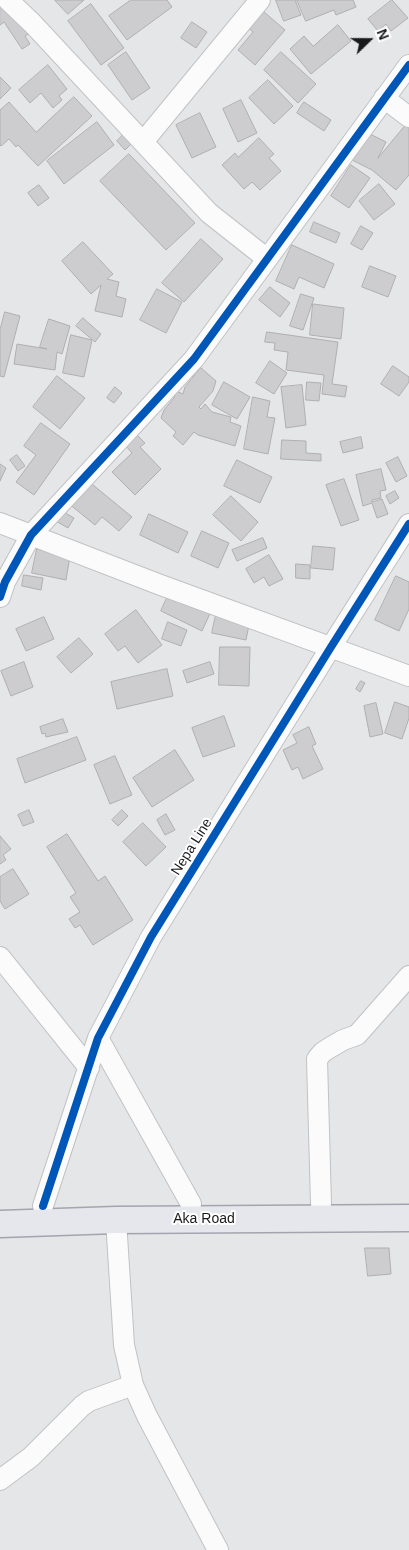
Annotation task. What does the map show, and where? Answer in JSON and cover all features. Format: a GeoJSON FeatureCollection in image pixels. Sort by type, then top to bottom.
{"type":"FeatureCollection","features":[{"type":"Feature","properties":{"kind":"main road","name":"Aka Road"},"geometry":{"type":"LineString","coordinates":[[0,1206],[321,1204],[409,1206]]}},
{"type":"Feature","properties":{"kind":"main road","name":"Aka Road"},"geometry":{"type":"LineString","coordinates":[[0,1224],[116,1220],[409,1218]]}},
{"type":"Feature","properties":{"kind":"street"},"geometry":{"type":"LineString","coordinates":[[8,0],[210,213],[266,258]]}},
{"type":"Feature","properties":{"kind":"street"},"geometry":{"type":"LineString","coordinates":[[143,142],[260,0]]}},
{"type":"Feature","properties":{"kind":"street"},"geometry":{"type":"LineString","coordinates":[[0,597],[5,582],[31,535],[194,359],[266,258],[409,65]]}},
{"type":"Feature","properties":{"kind":"street"},"geometry":{"type":"LineString","coordinates":[[384,98],[409,117]]}},
{"type":"Feature","properties":{"kind":"street"},"geometry":{"type":"LineString","coordinates":[[0,523],[158,584],[409,676]]}},
{"type":"Feature","properties":{"kind":"street","name":"Nepa Line"},"geometry":{"type":"LineString","coordinates":[[44,1206],[98,1038],[151,937],[409,524]]}},
{"type":"Feature","properties":{"kind":"street"},"geometry":{"type":"LineString","coordinates":[[0,957],[89,1068]]}},
{"type":"Feature","properties":{"kind":"street"},"geometry":{"type":"LineString","coordinates":[[321,1204],[317,1059],[323,1052],[343,1040],[357,1035],[409,976]]}},
{"type":"Feature","properties":{"kind":"street"},"geometry":{"type":"LineString","coordinates":[[98,1038],[191,1204]]}},
{"type":"Feature","properties":{"kind":"street"},"geometry":{"type":"LineString","coordinates":[[116,1220],[124,1345],[133,1385],[147,1416],[218,1550]]}},
{"type":"Feature","properties":{"kind":"street"},"geometry":{"type":"LineString","coordinates":[[0,1480],[32,1457],[89,1401],[133,1385]]}},
{"type":"Feature","properties":{"kind":"building"},"geometry":{"type":"Polygon","coordinates":[[[0,0],[30,33],[25,36],[30,44],[22,49],[4,22],[0,25],[0,0]]]}},
{"type":"Feature","properties":{"kind":"building"},"geometry":{"type":"Polygon","coordinates":[[[55,0],[84,0],[68,14],[55,0]]]}},
{"type":"Feature","properties":{"kind":"building"},"geometry":{"type":"Polygon","coordinates":[[[131,0],[167,0],[172,7],[127,40],[109,16],[131,0]]]}},
{"type":"Feature","properties":{"kind":"building"},"geometry":{"type":"Polygon","coordinates":[[[276,0],[295,0],[301,15],[284,21],[276,0]]]}},
{"type":"Feature","properties":{"kind":"building"},"geometry":{"type":"Polygon","coordinates":[[[297,0],[353,0],[356,7],[336,15],[334,10],[306,21],[297,0]]]}},
{"type":"Feature","properties":{"kind":"building"},"geometry":{"type":"Polygon","coordinates":[[[392,0],[408,18],[391,31],[386,24],[378,31],[368,19],[392,0]]]}},
{"type":"Feature","properties":{"kind":"building"},"geometry":{"type":"Polygon","coordinates":[[[91,4],[124,48],[101,65],[68,21],[91,4]]]}},
{"type":"Feature","properties":{"kind":"building"},"geometry":{"type":"Polygon","coordinates":[[[256,5],[285,30],[255,65],[238,50],[253,32],[242,22],[256,5]]]}},
{"type":"Feature","properties":{"kind":"building"},"geometry":{"type":"Polygon","coordinates":[[[192,22],[207,32],[196,48],[181,38],[192,22]]]}},
{"type":"Feature","properties":{"kind":"building"},"geometry":{"type":"Polygon","coordinates":[[[338,25],[351,41],[311,74],[290,49],[304,36],[313,46],[338,25]]]}},
{"type":"Feature","properties":{"kind":"building"},"geometry":{"type":"Polygon","coordinates":[[[126,52],[150,88],[132,100],[108,65],[126,52]]]}},
{"type":"Feature","properties":{"kind":"building"},"geometry":{"type":"Polygon","coordinates":[[[281,52],[316,84],[298,103],[264,70],[281,52]]]}},
{"type":"Feature","properties":{"kind":"building"},"geometry":{"type":"Polygon","coordinates":[[[48,65],[67,89],[59,96],[62,100],[53,108],[41,93],[30,103],[19,90],[48,65]]]}},
{"type":"Feature","properties":{"kind":"building"},"geometry":{"type":"Polygon","coordinates":[[[0,77],[11,88],[0,99],[0,77]]]}},
{"type":"Feature","properties":{"kind":"building"},"geometry":{"type":"Polygon","coordinates":[[[268,80],[293,106],[274,124],[249,98],[268,80]]]}},
{"type":"Feature","properties":{"kind":"building"},"geometry":{"type":"Polygon","coordinates":[[[74,97],[92,116],[38,166],[18,145],[16,147],[9,139],[0,145],[0,110],[9,102],[36,132],[74,97]]]}},
{"type":"Feature","properties":{"kind":"building"},"geometry":{"type":"Polygon","coordinates":[[[241,100],[257,133],[238,142],[223,109],[241,100]]]}},
{"type":"Feature","properties":{"kind":"building"},"geometry":{"type":"Polygon","coordinates":[[[304,102],[331,120],[324,131],[297,113],[304,102]]]}},
{"type":"Feature","properties":{"kind":"building"},"geometry":{"type":"Polygon","coordinates":[[[200,113],[216,147],[192,158],[176,125],[200,113]]]}},
{"type":"Feature","properties":{"kind":"building"},"geometry":{"type":"Polygon","coordinates":[[[409,121],[409,175],[396,190],[372,170],[350,159],[364,131],[386,142],[378,158],[409,121]]]}},
{"type":"Feature","properties":{"kind":"building"},"geometry":{"type":"Polygon","coordinates":[[[97,122],[114,145],[64,184],[47,161],[97,122]]]}},
{"type":"Feature","properties":{"kind":"building"},"geometry":{"type":"Polygon","coordinates":[[[127,131],[135,140],[125,150],[117,141],[127,131]]]}},
{"type":"Feature","properties":{"kind":"building"},"geometry":{"type":"Polygon","coordinates":[[[259,138],[274,154],[269,158],[281,171],[260,190],[252,182],[244,189],[222,165],[235,153],[238,157],[259,138]]]}},
{"type":"Feature","properties":{"kind":"building"},"geometry":{"type":"Polygon","coordinates":[[[129,154],[195,223],[166,250],[100,181],[129,154]]]}},
{"type":"Feature","properties":{"kind":"building"},"geometry":{"type":"Polygon","coordinates":[[[351,165],[370,178],[349,208],[331,196],[351,165]]]}},
{"type":"Feature","properties":{"kind":"building"},"geometry":{"type":"Polygon","coordinates":[[[379,184],[395,204],[374,220],[359,201],[379,184]]]}},
{"type":"Feature","properties":{"kind":"building"},"geometry":{"type":"Polygon","coordinates":[[[39,185],[49,198],[38,206],[28,193],[39,185]]]}},
{"type":"Feature","properties":{"kind":"building"},"geometry":{"type":"Polygon","coordinates":[[[314,222],[340,233],[336,243],[310,232],[314,222]]]}},
{"type":"Feature","properties":{"kind":"building"},"geometry":{"type":"Polygon","coordinates":[[[361,226],[373,233],[362,250],[351,244],[361,226]]]}},
{"type":"Feature","properties":{"kind":"building"},"geometry":{"type":"Polygon","coordinates":[[[201,239],[223,259],[184,302],[162,283],[201,239]]]}},
{"type":"Feature","properties":{"kind":"building"},"geometry":{"type":"Polygon","coordinates":[[[83,242],[113,274],[107,279],[119,282],[116,296],[126,299],[122,317],[95,311],[101,285],[91,294],[62,261],[83,242]]]}},
{"type":"Feature","properties":{"kind":"building"},"geometry":{"type":"Polygon","coordinates":[[[292,245],[334,264],[324,288],[299,277],[294,289],[276,281],[292,245]]]}},
{"type":"Feature","properties":{"kind":"building"},"geometry":{"type":"Polygon","coordinates":[[[370,266],[396,276],[388,297],[362,287],[370,266]]]}},
{"type":"Feature","properties":{"kind":"building"},"geometry":{"type":"Polygon","coordinates":[[[270,287],[290,303],[280,317],[259,300],[270,287]]]}},
{"type":"Feature","properties":{"kind":"building"},"geometry":{"type":"Polygon","coordinates":[[[157,289],[182,302],[166,333],[140,320],[157,289]]]}},
{"type":"Feature","properties":{"kind":"building"},"geometry":{"type":"Polygon","coordinates":[[[301,294],[314,298],[303,330],[290,326],[301,294]]]}},
{"type":"Feature","properties":{"kind":"building"},"geometry":{"type":"Polygon","coordinates":[[[313,304],[344,308],[341,339],[310,335],[313,304]]]}},
{"type":"Feature","properties":{"kind":"building"},"geometry":{"type":"Polygon","coordinates":[[[5,312],[20,316],[4,377],[0,376],[0,330],[5,312]]]}},
{"type":"Feature","properties":{"kind":"building"},"geometry":{"type":"Polygon","coordinates":[[[83,318],[101,334],[95,342],[76,326],[83,318]]]}},
{"type":"Feature","properties":{"kind":"building"},"geometry":{"type":"Polygon","coordinates":[[[49,319],[70,326],[62,354],[57,352],[55,370],[14,364],[17,344],[47,349],[40,347],[49,319]]]}},
{"type":"Feature","properties":{"kind":"building"},"geometry":{"type":"Polygon","coordinates":[[[267,332],[338,342],[332,384],[347,386],[345,397],[322,394],[324,375],[286,370],[288,352],[274,350],[275,343],[265,342],[267,332]]]}},
{"type":"Feature","properties":{"kind":"building"},"geometry":{"type":"Polygon","coordinates":[[[71,335],[92,340],[84,377],[63,373],[71,335]]]}},
{"type":"Feature","properties":{"kind":"building"},"geometry":{"type":"Polygon","coordinates":[[[270,361],[287,373],[274,394],[256,383],[270,361]]]}},
{"type":"Feature","properties":{"kind":"building"},"geometry":{"type":"Polygon","coordinates":[[[393,366],[409,377],[409,382],[399,396],[381,384],[393,366]]]}},
{"type":"Feature","properties":{"kind":"building"},"geometry":{"type":"Polygon","coordinates":[[[201,368],[216,381],[213,391],[199,407],[201,409],[205,404],[212,412],[231,417],[230,422],[241,426],[235,446],[198,435],[194,432],[183,445],[173,436],[176,432],[161,418],[164,410],[174,398],[176,391],[183,394],[185,387],[201,368]]]}},
{"type":"Feature","properties":{"kind":"building"},"geometry":{"type":"Polygon","coordinates":[[[57,376],[85,398],[60,429],[33,407],[57,376]]]}},
{"type":"Feature","properties":{"kind":"building"},"geometry":{"type":"Polygon","coordinates":[[[224,382],[250,397],[237,419],[212,405],[224,382]]]}},
{"type":"Feature","properties":{"kind":"building"},"geometry":{"type":"Polygon","coordinates":[[[307,382],[321,383],[319,401],[306,400],[307,382]]]}},
{"type":"Feature","properties":{"kind":"building"},"geometry":{"type":"Polygon","coordinates":[[[302,385],[306,425],[286,428],[281,387],[302,385]]]}},
{"type":"Feature","properties":{"kind":"building"},"geometry":{"type":"Polygon","coordinates":[[[115,387],[122,393],[114,403],[107,398],[115,387]]]}},
{"type":"Feature","properties":{"kind":"building"},"geometry":{"type":"Polygon","coordinates":[[[253,397],[270,401],[267,417],[275,418],[268,454],[244,449],[253,397]]]}},
{"type":"Feature","properties":{"kind":"building"},"geometry":{"type":"Polygon","coordinates":[[[41,423],[70,444],[34,495],[16,482],[36,455],[24,446],[41,423]]]}},
{"type":"Feature","properties":{"kind":"building"},"geometry":{"type":"Polygon","coordinates":[[[136,434],[145,443],[140,447],[161,469],[135,495],[112,472],[132,453],[125,445],[136,434]]]}},
{"type":"Feature","properties":{"kind":"building"},"geometry":{"type":"Polygon","coordinates":[[[361,437],[363,448],[343,453],[340,442],[361,437]]]}},
{"type":"Feature","properties":{"kind":"building"},"geometry":{"type":"Polygon","coordinates":[[[282,440],[306,441],[306,453],[321,454],[321,461],[281,459],[282,440]]]}},
{"type":"Feature","properties":{"kind":"building"},"geometry":{"type":"Polygon","coordinates":[[[17,455],[25,466],[18,471],[10,460],[17,455]]]}},
{"type":"Feature","properties":{"kind":"building"},"geometry":{"type":"Polygon","coordinates":[[[398,457],[407,476],[396,482],[386,463],[398,457]]]}},
{"type":"Feature","properties":{"kind":"building"},"geometry":{"type":"Polygon","coordinates":[[[237,460],[272,477],[260,503],[224,486],[237,460]]]}},
{"type":"Feature","properties":{"kind":"building"},"geometry":{"type":"Polygon","coordinates":[[[0,464],[6,468],[0,481],[0,464]]]}},
{"type":"Feature","properties":{"kind":"building"},"geometry":{"type":"Polygon","coordinates":[[[381,469],[386,490],[380,491],[381,498],[372,500],[372,502],[382,499],[388,514],[377,518],[372,503],[363,506],[356,475],[381,469]]]}},
{"type":"Feature","properties":{"kind":"building"},"geometry":{"type":"Polygon","coordinates":[[[344,479],[359,520],[341,526],[326,485],[344,479]]]}},
{"type":"Feature","properties":{"kind":"building"},"geometry":{"type":"Polygon","coordinates":[[[87,480],[132,517],[119,531],[102,517],[95,525],[68,503],[87,480]]]}},
{"type":"Feature","properties":{"kind":"building"},"geometry":{"type":"Polygon","coordinates":[[[395,491],[399,498],[390,504],[386,496],[395,491]]]}},
{"type":"Feature","properties":{"kind":"building"},"geometry":{"type":"Polygon","coordinates":[[[231,496],[258,522],[241,541],[213,515],[231,496]]]}},
{"type":"Feature","properties":{"kind":"building"},"geometry":{"type":"Polygon","coordinates":[[[60,510],[74,518],[68,528],[54,520],[60,510]]]}},
{"type":"Feature","properties":{"kind":"building"},"geometry":{"type":"Polygon","coordinates":[[[149,514],[188,532],[178,553],[140,535],[149,514]]]}},
{"type":"Feature","properties":{"kind":"building"},"geometry":{"type":"Polygon","coordinates":[[[202,531],[229,543],[218,568],[191,556],[202,531]]]}},
{"type":"Feature","properties":{"kind":"building"},"geometry":{"type":"Polygon","coordinates":[[[263,538],[267,548],[237,561],[232,550],[263,538]]]}},
{"type":"Feature","properties":{"kind":"building"},"geometry":{"type":"Polygon","coordinates":[[[313,546],[335,548],[333,570],[311,568],[313,546]]]}},
{"type":"Feature","properties":{"kind":"building"},"geometry":{"type":"Polygon","coordinates":[[[37,549],[70,556],[66,580],[32,573],[37,549]]]}},
{"type":"Feature","properties":{"kind":"building"},"geometry":{"type":"Polygon","coordinates":[[[269,555],[283,579],[269,586],[264,577],[254,583],[246,569],[269,555]]]}},
{"type":"Feature","properties":{"kind":"building"},"geometry":{"type":"Polygon","coordinates":[[[296,564],[310,565],[310,579],[296,578],[296,564]]]}},
{"type":"Feature","properties":{"kind":"building"},"geometry":{"type":"Polygon","coordinates":[[[24,575],[43,578],[41,590],[22,586],[24,575]]]}},
{"type":"Feature","properties":{"kind":"building"},"geometry":{"type":"Polygon","coordinates":[[[396,576],[409,582],[409,609],[399,631],[375,620],[396,576]]]}},
{"type":"Feature","properties":{"kind":"building"},"geometry":{"type":"Polygon","coordinates":[[[172,587],[213,607],[202,631],[161,611],[172,587]]]}},
{"type":"Feature","properties":{"kind":"building"},"geometry":{"type":"Polygon","coordinates":[[[136,610],[162,645],[138,663],[125,646],[118,651],[105,634],[136,610]]]}},
{"type":"Feature","properties":{"kind":"building"},"geometry":{"type":"Polygon","coordinates":[[[217,610],[249,625],[246,640],[212,633],[217,610]]]}},
{"type":"Feature","properties":{"kind":"building"},"geometry":{"type":"Polygon","coordinates":[[[44,617],[54,639],[26,651],[16,629],[44,617]]]}},
{"type":"Feature","properties":{"kind":"building"},"geometry":{"type":"Polygon","coordinates":[[[168,622],[187,630],[181,646],[162,639],[168,622]]]}},
{"type":"Feature","properties":{"kind":"building"},"geometry":{"type":"Polygon","coordinates":[[[79,638],[93,654],[71,673],[57,657],[79,638]]]}},
{"type":"Feature","properties":{"kind":"building"},"geometry":{"type":"Polygon","coordinates":[[[220,647],[250,647],[249,686],[219,685],[220,647]]]}},
{"type":"Feature","properties":{"kind":"building"},"geometry":{"type":"Polygon","coordinates":[[[24,662],[33,687],[11,696],[1,671],[24,662]]]}},
{"type":"Feature","properties":{"kind":"building"},"geometry":{"type":"Polygon","coordinates":[[[210,662],[214,674],[187,683],[183,671],[210,662]]]}},
{"type":"Feature","properties":{"kind":"building"},"geometry":{"type":"Polygon","coordinates":[[[167,669],[173,696],[117,709],[111,682],[167,669]]]}},
{"type":"Feature","properties":{"kind":"building"},"geometry":{"type":"Polygon","coordinates":[[[361,681],[365,683],[360,692],[356,689],[361,681]]]}},
{"type":"Feature","properties":{"kind":"building"},"geometry":{"type":"Polygon","coordinates":[[[395,702],[409,707],[409,718],[402,739],[385,733],[395,702]]]}},
{"type":"Feature","properties":{"kind":"building"},"geometry":{"type":"Polygon","coordinates":[[[376,703],[383,734],[370,737],[364,706],[376,703]]]}},
{"type":"Feature","properties":{"kind":"building"},"geometry":{"type":"Polygon","coordinates":[[[224,716],[235,746],[203,757],[192,728],[224,716]]]}},
{"type":"Feature","properties":{"kind":"building"},"geometry":{"type":"Polygon","coordinates":[[[63,719],[68,732],[46,737],[45,733],[42,734],[40,727],[63,719]]]}},
{"type":"Feature","properties":{"kind":"building"},"geometry":{"type":"Polygon","coordinates":[[[309,727],[316,744],[312,746],[323,769],[303,779],[298,767],[292,770],[283,750],[297,743],[293,735],[309,727]]]}},
{"type":"Feature","properties":{"kind":"building"},"geometry":{"type":"Polygon","coordinates":[[[77,737],[86,760],[25,783],[17,759],[77,737]]]}},
{"type":"Feature","properties":{"kind":"building"},"geometry":{"type":"Polygon","coordinates":[[[175,750],[194,780],[152,807],[133,778],[175,750]]]}},
{"type":"Feature","properties":{"kind":"building"},"geometry":{"type":"Polygon","coordinates":[[[115,756],[132,795],[110,804],[94,765],[115,756]]]}},
{"type":"Feature","properties":{"kind":"building"},"geometry":{"type":"Polygon","coordinates":[[[29,810],[34,822],[23,826],[18,815],[29,810]]]}},
{"type":"Feature","properties":{"kind":"building"},"geometry":{"type":"Polygon","coordinates":[[[122,810],[128,816],[118,826],[112,820],[122,810]]]}},
{"type":"Feature","properties":{"kind":"building"},"geometry":{"type":"Polygon","coordinates":[[[166,814],[175,830],[165,835],[157,820],[166,814]]]}},
{"type":"Feature","properties":{"kind":"building"},"geometry":{"type":"Polygon","coordinates":[[[143,823],[166,847],[146,866],[123,842],[143,823]]]}},
{"type":"Feature","properties":{"kind":"building"},"geometry":{"type":"Polygon","coordinates":[[[67,834],[98,881],[105,876],[133,920],[93,945],[80,925],[75,928],[69,919],[80,912],[70,897],[76,893],[47,847],[67,834]]]}},
{"type":"Feature","properties":{"kind":"building"},"geometry":{"type":"Polygon","coordinates":[[[0,836],[11,849],[3,855],[6,860],[0,864],[0,836]]]}},
{"type":"Feature","properties":{"kind":"building"},"geometry":{"type":"Polygon","coordinates":[[[13,869],[29,894],[5,909],[0,901],[0,877],[13,869]]]}},
{"type":"Feature","properties":{"kind":"building"},"geometry":{"type":"Polygon","coordinates":[[[365,1248],[389,1248],[391,1274],[368,1276],[365,1248]]]}},
{"type":"Feature","properties":{"kind":"cycle path"},"geometry":{"type":"LineString","coordinates":[[0,597],[5,582],[31,535],[194,359],[409,65]]}},
{"type":"Feature","properties":{"kind":"cycle path"},"geometry":{"type":"LineString","coordinates":[[43,1206],[98,1038],[151,937],[409,524]]}}]}
